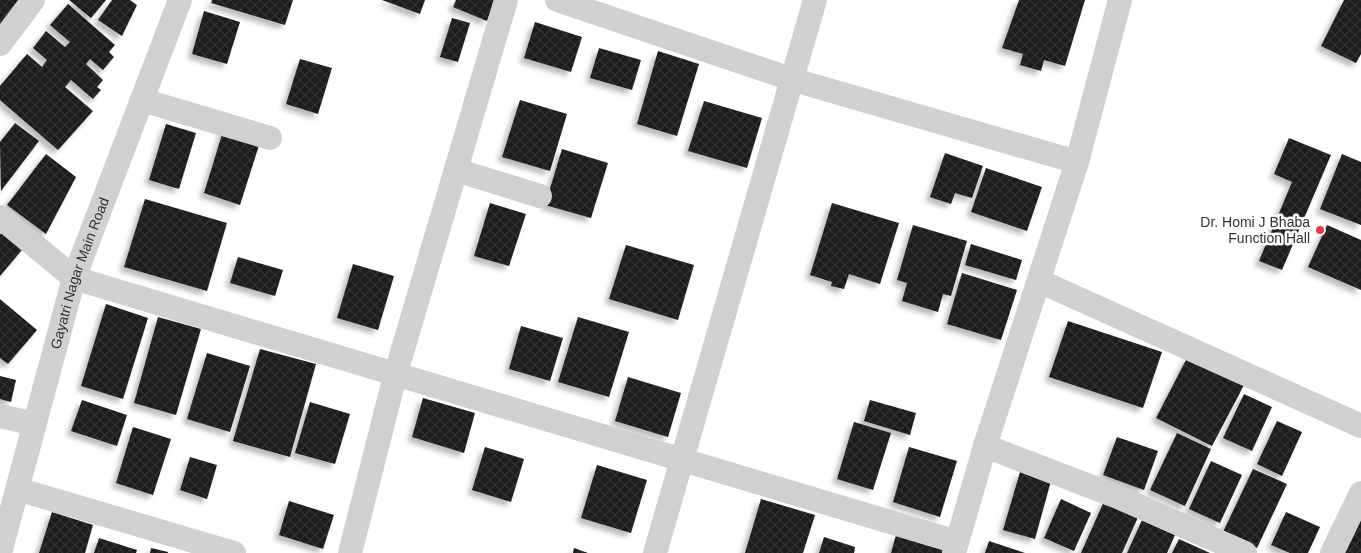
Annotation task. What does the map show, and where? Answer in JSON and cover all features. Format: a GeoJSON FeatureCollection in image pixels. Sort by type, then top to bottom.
{"type":"FeatureCollection","features":[{"type":"Feature","properties":{"kind":"street"},"geometry":{"type":"LineString","coordinates":[[0,44],[34,0]]}},
{"type":"Feature","properties":{"kind":"street","name":"Gayatri Nagar Main Road"},"geometry":{"type":"LineString","coordinates":[[0,553],[74,278],[180,0]]}},
{"type":"Feature","properties":{"kind":"street"},"geometry":{"type":"LineString","coordinates":[[350,553],[395,376],[506,0]]}},
{"type":"Feature","properties":{"kind":"street"},"geometry":{"type":"LineString","coordinates":[[557,0],[794,80],[1077,162]]}},
{"type":"Feature","properties":{"kind":"street"},"geometry":{"type":"LineString","coordinates":[[655,553],[794,80],[815,0]]}},
{"type":"Feature","properties":{"kind":"street"},"geometry":{"type":"LineString","coordinates":[[0,217],[74,278],[682,461],[955,548],[985,446],[1077,162],[1120,0]]}},
{"type":"Feature","properties":{"kind":"street"},"geometry":{"type":"LineString","coordinates":[[142,100],[270,138]]}},
{"type":"Feature","properties":{"kind":"street"},"geometry":{"type":"LineString","coordinates":[[456,170],[540,196]]}},
{"type":"Feature","properties":{"kind":"street"},"geometry":{"type":"LineString","coordinates":[[1039,281],[1361,426]]}},
{"type":"Feature","properties":{"kind":"street"},"geometry":{"type":"LineString","coordinates":[[0,416],[35,424]]}},
{"type":"Feature","properties":{"kind":"street"},"geometry":{"type":"LineString","coordinates":[[985,446],[1118,497],[1245,553]]}},
{"type":"Feature","properties":{"kind":"street"},"geometry":{"type":"LineString","coordinates":[[17,489],[234,553]]}},
{"type":"Feature","properties":{"kind":"street"},"geometry":{"type":"LineString","coordinates":[[1332,553],[1361,493]]}},
{"type":"Feature","properties":{"kind":"building"},"geometry":{"type":"Polygon","coordinates":[[[0,0],[21,0],[0,26],[0,0]]]}},
{"type":"Feature","properties":{"kind":"building"},"geometry":{"type":"Polygon","coordinates":[[[69,0],[106,0],[91,18],[69,0]]]}},
{"type":"Feature","properties":{"kind":"building"},"geometry":{"type":"Polygon","coordinates":[[[112,0],[130,0],[137,5],[122,36],[98,20],[112,0]]]}},
{"type":"Feature","properties":{"kind":"building"},"geometry":{"type":"Polygon","coordinates":[[[212,0],[293,0],[285,25],[211,3],[212,0]]]}},
{"type":"Feature","properties":{"kind":"building"},"geometry":{"type":"Polygon","coordinates":[[[382,0],[425,0],[420,14],[382,0]]]}},
{"type":"Feature","properties":{"kind":"building"},"geometry":{"type":"Polygon","coordinates":[[[456,0],[495,0],[487,21],[453,7],[456,0]]]}},
{"type":"Feature","properties":{"kind":"building"},"geometry":{"type":"Polygon","coordinates":[[[1019,0],[1085,0],[1065,66],[1044,60],[1041,71],[1020,65],[1023,54],[1002,48],[1019,0]]]}},
{"type":"Feature","properties":{"kind":"building"},"geometry":{"type":"Polygon","coordinates":[[[1344,0],[1361,0],[1361,54],[1356,63],[1321,46],[1344,0]]]}},
{"type":"Feature","properties":{"kind":"building"},"geometry":{"type":"Polygon","coordinates":[[[68,4],[115,45],[109,52],[114,57],[103,70],[90,59],[86,64],[103,80],[97,87],[101,90],[93,99],[71,80],[65,87],[93,111],[58,150],[0,100],[0,86],[27,54],[42,67],[47,60],[33,48],[46,31],[65,47],[70,42],[50,25],[68,4]]]}},
{"type":"Feature","properties":{"kind":"building"},"geometry":{"type":"Polygon","coordinates":[[[204,11],[240,22],[227,64],[192,54],[204,11]]]}},
{"type":"Feature","properties":{"kind":"building"},"geometry":{"type":"Polygon","coordinates":[[[452,18],[470,23],[458,62],[440,57],[452,18]]]}},
{"type":"Feature","properties":{"kind":"building"},"geometry":{"type":"Polygon","coordinates":[[[535,22],[582,37],[571,72],[524,58],[535,22]]]}},
{"type":"Feature","properties":{"kind":"building"},"geometry":{"type":"Polygon","coordinates":[[[599,48],[641,60],[632,90],[590,78],[599,48]]]}},
{"type":"Feature","properties":{"kind":"building"},"geometry":{"type":"Polygon","coordinates":[[[658,51],[699,64],[677,136],[637,124],[658,51]]]}},
{"type":"Feature","properties":{"kind":"building"},"geometry":{"type":"Polygon","coordinates":[[[300,59],[332,68],[318,114],[286,104],[300,59]]]}},
{"type":"Feature","properties":{"kind":"building"},"geometry":{"type":"Polygon","coordinates":[[[520,100],[567,114],[550,171],[502,157],[520,100]]]}},
{"type":"Feature","properties":{"kind":"building"},"geometry":{"type":"Polygon","coordinates":[[[704,101],[762,118],[747,168],[688,151],[704,101]]]}},
{"type":"Feature","properties":{"kind":"building"},"geometry":{"type":"Polygon","coordinates":[[[15,123],[39,141],[1,191],[0,142],[15,123]]]}},
{"type":"Feature","properties":{"kind":"building"},"geometry":{"type":"Polygon","coordinates":[[[166,124],[196,133],[179,189],[149,180],[166,124]]]}},
{"type":"Feature","properties":{"kind":"building"},"geometry":{"type":"Polygon","coordinates":[[[224,128],[261,139],[240,205],[204,193],[224,128]]]}},
{"type":"Feature","properties":{"kind":"building"},"geometry":{"type":"Polygon","coordinates":[[[1289,138],[1331,155],[1282,270],[1259,261],[1292,182],[1274,174],[1289,138]]]}},
{"type":"Feature","properties":{"kind":"building"},"geometry":{"type":"Polygon","coordinates":[[[562,149],[608,163],[591,218],[545,205],[562,149]]]}},
{"type":"Feature","properties":{"kind":"building"},"geometry":{"type":"Polygon","coordinates":[[[945,153],[983,166],[972,198],[955,193],[951,204],[930,197],[945,153]]]}},
{"type":"Feature","properties":{"kind":"building"},"geometry":{"type":"Polygon","coordinates":[[[46,154],[76,177],[46,234],[7,205],[46,154]]]}},
{"type":"Feature","properties":{"kind":"building"},"geometry":{"type":"Polygon","coordinates":[[[1342,154],[1361,162],[1361,225],[1320,209],[1342,154]]]}},
{"type":"Feature","properties":{"kind":"building"},"geometry":{"type":"Polygon","coordinates":[[[986,168],[1042,187],[1027,231],[971,212],[986,168]]]}},
{"type":"Feature","properties":{"kind":"building"},"geometry":{"type":"Polygon","coordinates":[[[145,199],[227,223],[207,291],[124,267],[145,199]]]}},
{"type":"Feature","properties":{"kind":"building"},"geometry":{"type":"Polygon","coordinates":[[[490,203],[526,214],[509,266],[474,256],[490,203]]]}},
{"type":"Feature","properties":{"kind":"building"},"geometry":{"type":"Polygon","coordinates":[[[832,203],[899,223],[880,284],[849,274],[844,289],[831,286],[832,282],[810,275],[832,203]]]}},
{"type":"Feature","properties":{"kind":"building"},"geometry":{"type":"Polygon","coordinates":[[[913,225],[967,241],[951,296],[943,294],[938,312],[902,301],[907,283],[897,280],[913,225]]]}},
{"type":"Feature","properties":{"kind":"building"},"geometry":{"type":"Polygon","coordinates":[[[1327,225],[1361,240],[1361,290],[1308,267],[1327,225]]]}},
{"type":"Feature","properties":{"kind":"building"},"geometry":{"type":"Polygon","coordinates":[[[1,233],[22,250],[0,276],[0,235],[1,233]]]}},
{"type":"Feature","properties":{"kind":"building"},"geometry":{"type":"Polygon","coordinates":[[[971,244],[1022,260],[1016,280],[965,265],[971,244]]]}},
{"type":"Feature","properties":{"kind":"building"},"geometry":{"type":"Polygon","coordinates":[[[626,245],[694,265],[678,320],[609,299],[626,245]]]}},
{"type":"Feature","properties":{"kind":"building"},"geometry":{"type":"Polygon","coordinates":[[[238,257],[283,270],[275,296],[230,283],[238,257]]]}},
{"type":"Feature","properties":{"kind":"building"},"geometry":{"type":"Polygon","coordinates":[[[353,264],[394,276],[378,330],[337,318],[353,264]]]}},
{"type":"Feature","properties":{"kind":"building"},"geometry":{"type":"Polygon","coordinates":[[[962,273],[1017,290],[1001,340],[947,324],[962,273]]]}},
{"type":"Feature","properties":{"kind":"building"},"geometry":{"type":"Polygon","coordinates":[[[0,299],[37,330],[8,364],[0,358],[0,299]]]}},
{"type":"Feature","properties":{"kind":"building"},"geometry":{"type":"Polygon","coordinates":[[[106,304],[148,318],[123,399],[81,386],[106,304]]]}},
{"type":"Feature","properties":{"kind":"building"},"geometry":{"type":"Polygon","coordinates":[[[158,317],[201,329],[176,415],[134,403],[158,317]]]}},
{"type":"Feature","properties":{"kind":"building"},"geometry":{"type":"Polygon","coordinates":[[[578,317],[629,332],[609,397],[558,382],[578,317]]]}},
{"type":"Feature","properties":{"kind":"building"},"geometry":{"type":"Polygon","coordinates":[[[1068,321],[1162,352],[1143,408],[1049,377],[1068,321]]]}},
{"type":"Feature","properties":{"kind":"building"},"geometry":{"type":"Polygon","coordinates":[[[521,326],[563,338],[550,381],[509,369],[521,326]]]}},
{"type":"Feature","properties":{"kind":"building"},"geometry":{"type":"Polygon","coordinates":[[[260,349],[316,364],[290,457],[233,441],[260,349]]]}},
{"type":"Feature","properties":{"kind":"building"},"geometry":{"type":"Polygon","coordinates":[[[207,353],[250,366],[230,432],[187,419],[207,353]]]}},
{"type":"Feature","properties":{"kind":"building"},"geometry":{"type":"Polygon","coordinates":[[[1188,356],[1244,385],[1212,446],[1156,418],[1188,356]]]}},
{"type":"Feature","properties":{"kind":"building"},"geometry":{"type":"Polygon","coordinates":[[[0,376],[16,380],[11,402],[0,399],[0,376]]]}},
{"type":"Feature","properties":{"kind":"building"},"geometry":{"type":"Polygon","coordinates":[[[628,377],[681,393],[668,437],[615,421],[628,377]]]}},
{"type":"Feature","properties":{"kind":"building"},"geometry":{"type":"Polygon","coordinates":[[[1244,394],[1272,407],[1252,451],[1223,438],[1244,394]]]}},
{"type":"Feature","properties":{"kind":"building"},"geometry":{"type":"Polygon","coordinates":[[[423,398],[475,413],[464,453],[412,437],[423,398]]]}},
{"type":"Feature","properties":{"kind":"building"},"geometry":{"type":"Polygon","coordinates":[[[82,400],[127,415],[117,446],[71,431],[82,400]]]}},
{"type":"Feature","properties":{"kind":"building"},"geometry":{"type":"Polygon","coordinates":[[[870,400],[916,413],[910,435],[864,421],[870,400]]]}},
{"type":"Feature","properties":{"kind":"building"},"geometry":{"type":"Polygon","coordinates":[[[310,402],[350,414],[335,464],[295,453],[310,402]]]}},
{"type":"Feature","properties":{"kind":"building"},"geometry":{"type":"Polygon","coordinates":[[[1277,421],[1302,432],[1282,476],[1257,464],[1277,421]]]}},
{"type":"Feature","properties":{"kind":"building"},"geometry":{"type":"Polygon","coordinates":[[[854,422],[891,433],[873,490],[837,479],[854,422]]]}},
{"type":"Feature","properties":{"kind":"building"},"geometry":{"type":"Polygon","coordinates":[[[133,427],[171,439],[153,495],[116,483],[133,427]]]}},
{"type":"Feature","properties":{"kind":"building"},"geometry":{"type":"Polygon","coordinates":[[[1177,433],[1211,449],[1185,506],[1150,490],[1177,433]]]}},
{"type":"Feature","properties":{"kind":"building"},"geometry":{"type":"Polygon","coordinates":[[[1117,437],[1158,451],[1144,490],[1103,475],[1117,437]]]}},
{"type":"Feature","properties":{"kind":"building"},"geometry":{"type":"Polygon","coordinates":[[[485,447],[524,459],[511,502],[472,490],[485,447]]]}},
{"type":"Feature","properties":{"kind":"building"},"geometry":{"type":"Polygon","coordinates":[[[909,447],[957,461],[940,517],[893,502],[909,447]]]}},
{"type":"Feature","properties":{"kind":"building"},"geometry":{"type":"Polygon","coordinates":[[[190,457],[217,465],[207,499],[180,490],[190,457]]]}},
{"type":"Feature","properties":{"kind":"building"},"geometry":{"type":"Polygon","coordinates":[[[1211,461],[1242,475],[1220,523],[1189,509],[1211,461]]]}},
{"type":"Feature","properties":{"kind":"building"},"geometry":{"type":"Polygon","coordinates":[[[597,465],[647,480],[631,533],[581,518],[597,465]]]}},
{"type":"Feature","properties":{"kind":"building"},"geometry":{"type":"Polygon","coordinates":[[[1253,469],[1287,484],[1257,548],[1223,532],[1253,469]]]}},
{"type":"Feature","properties":{"kind":"building"},"geometry":{"type":"Polygon","coordinates":[[[1020,472],[1051,481],[1035,539],[1003,530],[1020,472]]]}},
{"type":"Feature","properties":{"kind":"building"},"geometry":{"type":"Polygon","coordinates":[[[761,499],[815,515],[803,553],[745,553],[761,499]]]}},
{"type":"Feature","properties":{"kind":"building"},"geometry":{"type":"Polygon","coordinates":[[[1061,499],[1091,513],[1074,551],[1044,538],[1061,499]]]}},
{"type":"Feature","properties":{"kind":"building"},"geometry":{"type":"Polygon","coordinates":[[[1105,499],[1139,515],[1122,553],[1081,553],[1105,499]]]}},
{"type":"Feature","properties":{"kind":"building"},"geometry":{"type":"Polygon","coordinates":[[[289,501],[334,515],[323,549],[279,535],[289,501]]]}},
{"type":"Feature","properties":{"kind":"building"},"geometry":{"type":"Polygon","coordinates":[[[52,512],[93,525],[85,553],[39,553],[52,512]]]}},
{"type":"Feature","properties":{"kind":"building"},"geometry":{"type":"Polygon","coordinates":[[[1286,512],[1320,527],[1308,553],[1290,553],[1271,545],[1286,512]]]}},
{"type":"Feature","properties":{"kind":"building"},"geometry":{"type":"Polygon","coordinates":[[[1361,517],[1361,553],[1341,553],[1361,517]]]}},
{"type":"Feature","properties":{"kind":"building"},"geometry":{"type":"Polygon","coordinates":[[[1142,520],[1175,535],[1167,553],[1127,553],[1142,520]]]}},
{"type":"Feature","properties":{"kind":"building"},"geometry":{"type":"Polygon","coordinates":[[[896,535],[943,549],[942,553],[891,553],[896,535]]]}},
{"type":"Feature","properties":{"kind":"building"},"geometry":{"type":"Polygon","coordinates":[[[824,537],[855,547],[854,553],[819,553],[824,537]]]}},
{"type":"Feature","properties":{"kind":"building"},"geometry":{"type":"Polygon","coordinates":[[[99,538],[137,550],[136,553],[94,553],[99,538]]]}},
{"type":"Feature","properties":{"kind":"building"},"geometry":{"type":"Polygon","coordinates":[[[1179,539],[1210,553],[1172,553],[1179,539]]]}},
{"type":"Feature","properties":{"kind":"building"},"geometry":{"type":"Polygon","coordinates":[[[989,541],[1025,553],[985,553],[989,541]]]}},
{"type":"Feature","properties":{"kind":"building"},"geometry":{"type":"Polygon","coordinates":[[[151,548],[168,552],[168,553],[150,553],[151,548]]]}},
{"type":"Feature","properties":{"kind":"building"},"geometry":{"type":"Polygon","coordinates":[[[574,548],[588,553],[573,553],[574,548]]]}},
{"type":"Feature","properties":{"kind":"place","name":"Dr. Homi J Bhaba Function Hall"},"geometry":{"type":"Point","coordinates":[1320,230]}}]}
